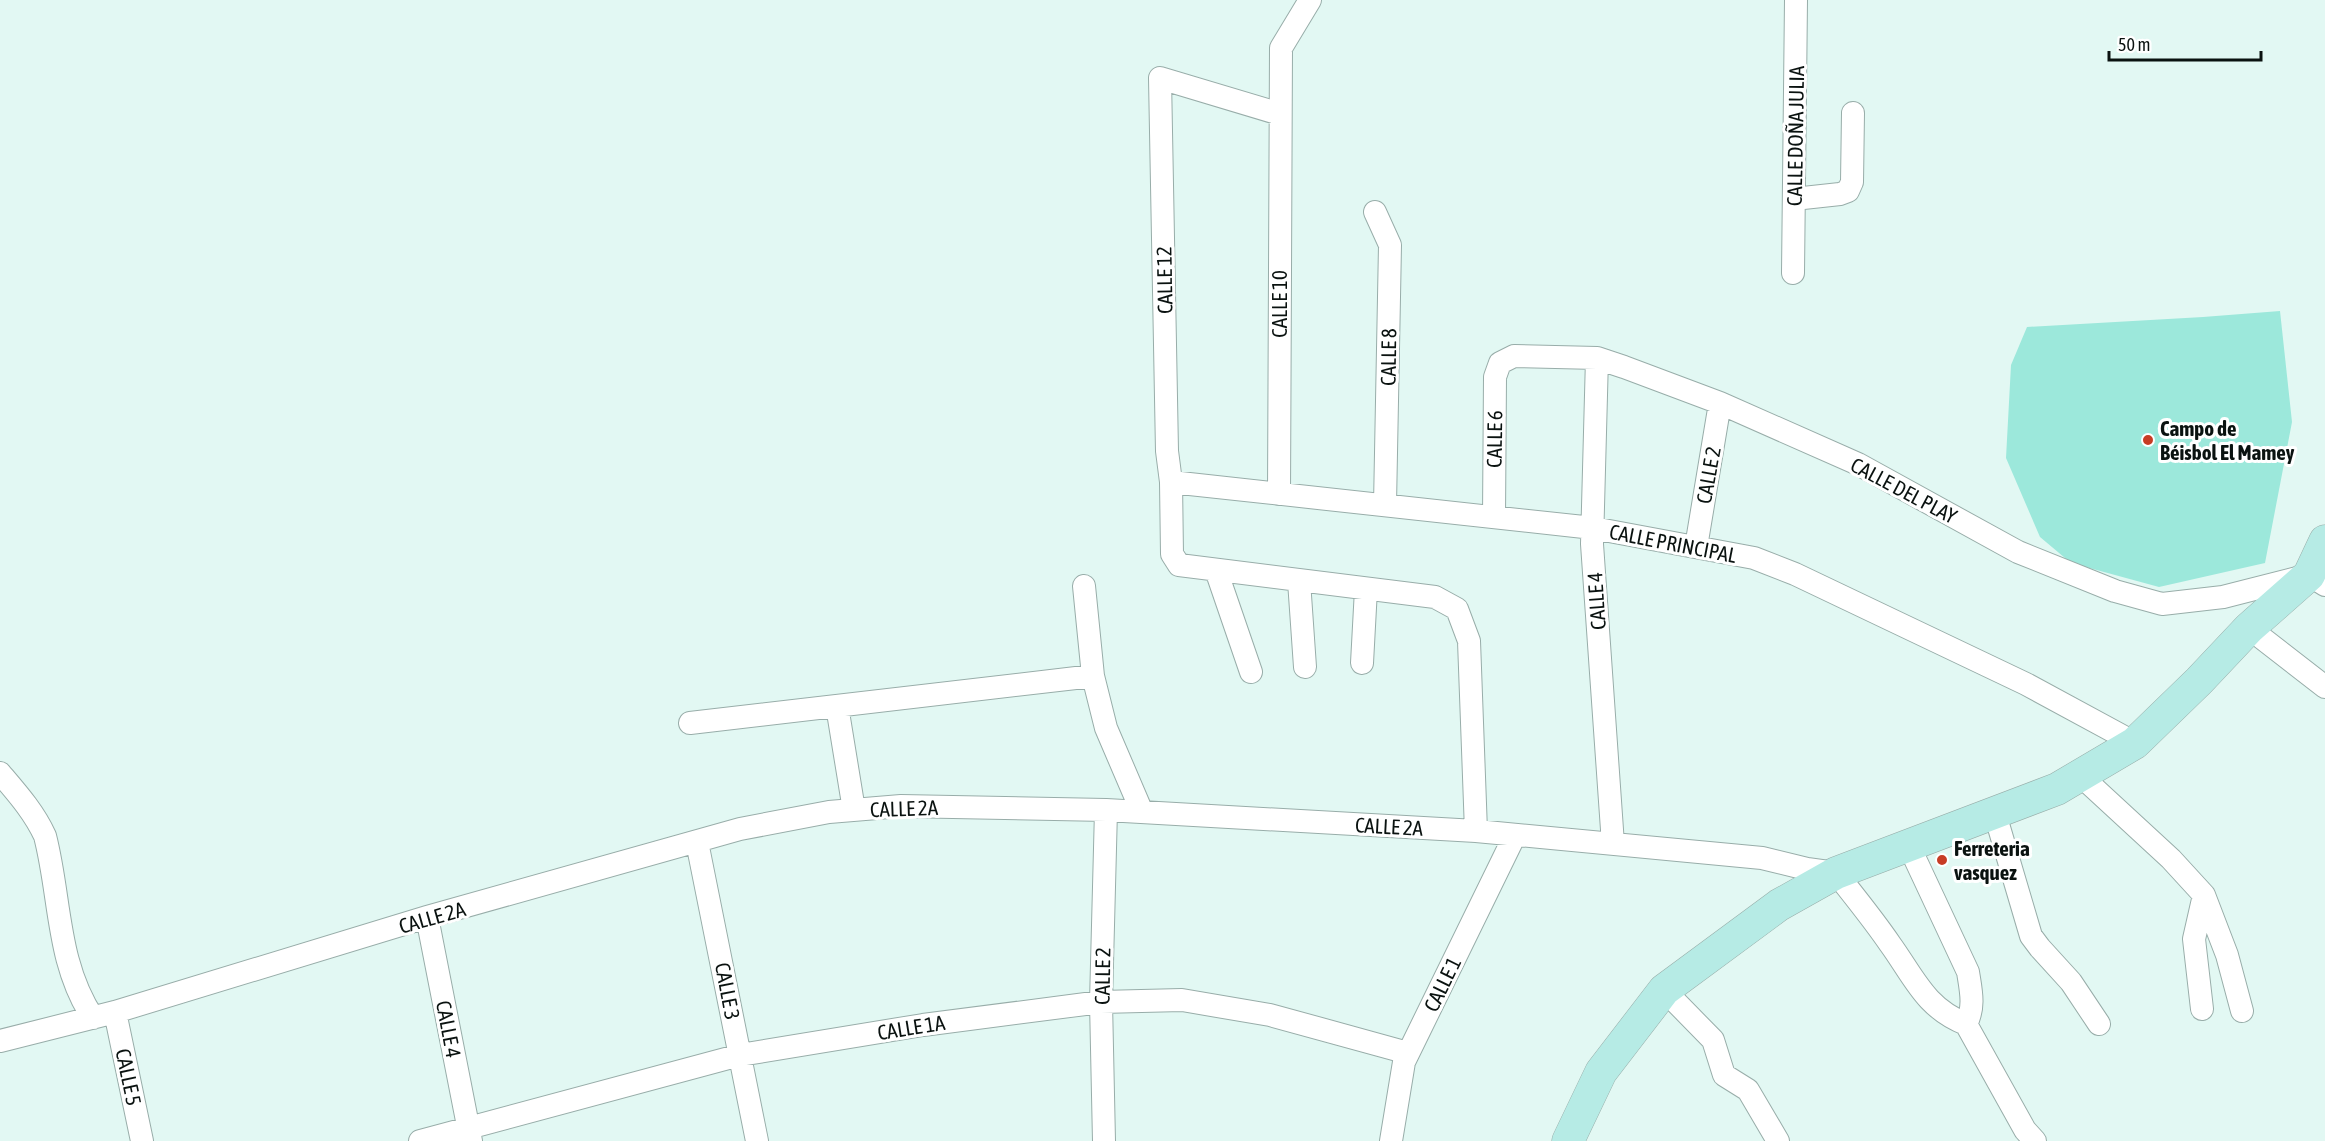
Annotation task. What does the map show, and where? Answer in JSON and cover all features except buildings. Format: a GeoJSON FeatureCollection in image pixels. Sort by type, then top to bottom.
{"type":"FeatureCollection","features":[{"type":"Feature","properties":{"kind":"main road"},"geometry":{"type":"LineString","coordinates":[[1568,1141],[1600,1072],[1664,990],[1779,905],[1836,873],[2057,789],[2135,742],[2199,681],[2249,628],[2317,580],[2325,541]]}},
{"type":"Feature","properties":{"kind":"street","name":"CALLE 10"},"geometry":{"type":"LineString","coordinates":[[1279,494],[1281,48],[1310,0]]}},
{"type":"Feature","properties":{"kind":"street","name":"CALLE DOÑA JULIA"},"geometry":{"type":"LineString","coordinates":[[1793,273],[1796,0]]}},
{"type":"Feature","properties":{"kind":"street","name":"CALLE 12"},"geometry":{"type":"LineString","coordinates":[[1280,114],[1160,78],[1167,451],[1171,482],[1172,554],[1179,565],[1435,597],[1457,609],[1469,640],[1476,831]]}},
{"type":"Feature","properties":{"kind":"street"},"geometry":{"type":"LineString","coordinates":[[1794,199],[1848,191],[1852,182],[1852,113]]}},
{"type":"Feature","properties":{"kind":"street","name":"CALLE 8"},"geometry":{"type":"LineString","coordinates":[[1375,212],[1390,245],[1385,505]]}},
{"type":"Feature","properties":{"kind":"street","name":"CALLE DEL PLAY"},"geometry":{"type":"LineString","coordinates":[[1500,363],[1514,356],[1597,358],[1720,402],[1858,464],[2019,552],[2115,591],[2162,604],[2223,597],[2317,580]]}},
{"type":"Feature","properties":{"kind":"street","name":"CALLE 4"},"geometry":{"type":"LineString","coordinates":[[1597,358],[1593,528],[1613,844]]}},
{"type":"Feature","properties":{"kind":"street","name":"CALLE 6"},"geometry":{"type":"LineString","coordinates":[[1494,517],[1495,377],[1500,363]]}},
{"type":"Feature","properties":{"kind":"street","name":"CALLE 2"},"geometry":{"type":"LineString","coordinates":[[1696,547],[1720,402]]}},
{"type":"Feature","properties":{"kind":"street","name":"CALLE PRINCIPAL"},"geometry":{"type":"LineString","coordinates":[[1171,482],[1593,528],[1754,558],[1795,574],[2026,684],[2135,742]]}},
{"type":"Feature","properties":{"kind":"street"},"geometry":{"type":"LineString","coordinates":[[1216,570],[1251,672]]}},
{"type":"Feature","properties":{"kind":"street"},"geometry":{"type":"LineString","coordinates":[[1299,581],[1305,667]]}},
{"type":"Feature","properties":{"kind":"street"},"geometry":{"type":"LineString","coordinates":[[1084,586],[1093,676],[1106,729],[1142,812]]}},
{"type":"Feature","properties":{"kind":"street"},"geometry":{"type":"LineString","coordinates":[[1362,663],[1366,589]]}},
{"type":"Feature","properties":{"kind":"street"},"geometry":{"type":"LineString","coordinates":[[2249,628],[2325,687]]}},
{"type":"Feature","properties":{"kind":"street"},"geometry":{"type":"LineString","coordinates":[[690,723],[1093,676]]}},
{"type":"Feature","properties":{"kind":"street"},"geometry":{"type":"LineString","coordinates":[[837,706],[854,810]]}},
{"type":"Feature","properties":{"kind":"street"},"geometry":{"type":"LineString","coordinates":[[0,773],[38,820],[45,836],[67,960],[79,997],[93,1018]]}},
{"type":"Feature","properties":{"kind":"street"},"geometry":{"type":"LineString","coordinates":[[2081,776],[2171,859],[2204,895],[2227,955],[2242,1011]]}},
{"type":"Feature","properties":{"kind":"street","name":"CALLE 2A"},"geometry":{"type":"LineString","coordinates":[[0,1041],[115,1012],[427,917],[697,842],[752,827],[829,812],[901,806],[1106,810],[1476,831],[1762,858],[1807,869],[1836,873]]}},
{"type":"Feature","properties":{"kind":"street","name":"CALLE 2"},"geometry":{"type":"LineString","coordinates":[[1104,1141],[1101,1002],[1106,810]]}},
{"type":"Feature","properties":{"kind":"street"},"geometry":{"type":"LineString","coordinates":[[1995,814],[2031,936],[2071,982],[2099,1024]]}},
{"type":"Feature","properties":{"kind":"street","name":"CALLE 1"},"geometry":{"type":"LineString","coordinates":[[1391,1141],[1404,1062],[1515,835]]}},
{"type":"Feature","properties":{"kind":"street","name":"CALLE 3"},"geometry":{"type":"LineString","coordinates":[[697,842],[757,1141]]}},
{"type":"Feature","properties":{"kind":"street"},"geometry":{"type":"LineString","coordinates":[[1909,846],[1968,972],[1972,993],[1972,1012],[1966,1024]]}},
{"type":"Feature","properties":{"kind":"street"},"geometry":{"type":"LineString","coordinates":[[1836,873],[1892,946],[1917,987],[1950,1018],[1966,1024],[2025,1130],[2035,1141]]}},
{"type":"Feature","properties":{"kind":"street"},"geometry":{"type":"LineString","coordinates":[[2202,1009],[2194,939],[2204,895]]}},
{"type":"Feature","properties":{"kind":"street","name":"CALLE 4"},"geometry":{"type":"LineString","coordinates":[[427,917],[469,1134]]}},
{"type":"Feature","properties":{"kind":"street"},"geometry":{"type":"LineString","coordinates":[[1664,990],[1713,1040],[1724,1075],[1748,1090],[1778,1141]]}},
{"type":"Feature","properties":{"kind":"street","name":"CALLE 1A"},"geometry":{"type":"LineString","coordinates":[[420,1141],[469,1134],[741,1055],[923,1024],[1101,1002],[1182,1000],[1270,1015],[1408,1053]]}},
{"type":"Feature","properties":{"kind":"street","name":"CALLE 5"},"geometry":{"type":"LineString","coordinates":[[115,1012],[142,1141]]}},
{"type":"Feature","properties":{"kind":"green space","name":"Campo de Béisbol El Mamey"},"geometry":{"type":"Polygon","coordinates":[[[2280,311],[2292,422],[2265,563],[2159,587],[2071,563],[2040,537],[2006,458],[2011,365],[2027,327],[2280,311]]]}},
{"type":"Feature","properties":{"kind":"place","name":"Campo de Béisbol El Mamey"},"geometry":{"type":"Point","coordinates":[2148,440]}},
{"type":"Feature","properties":{"kind":"place","name":"Ferreteria vasquez"},"geometry":{"type":"Point","coordinates":[1942,860]}}]}
